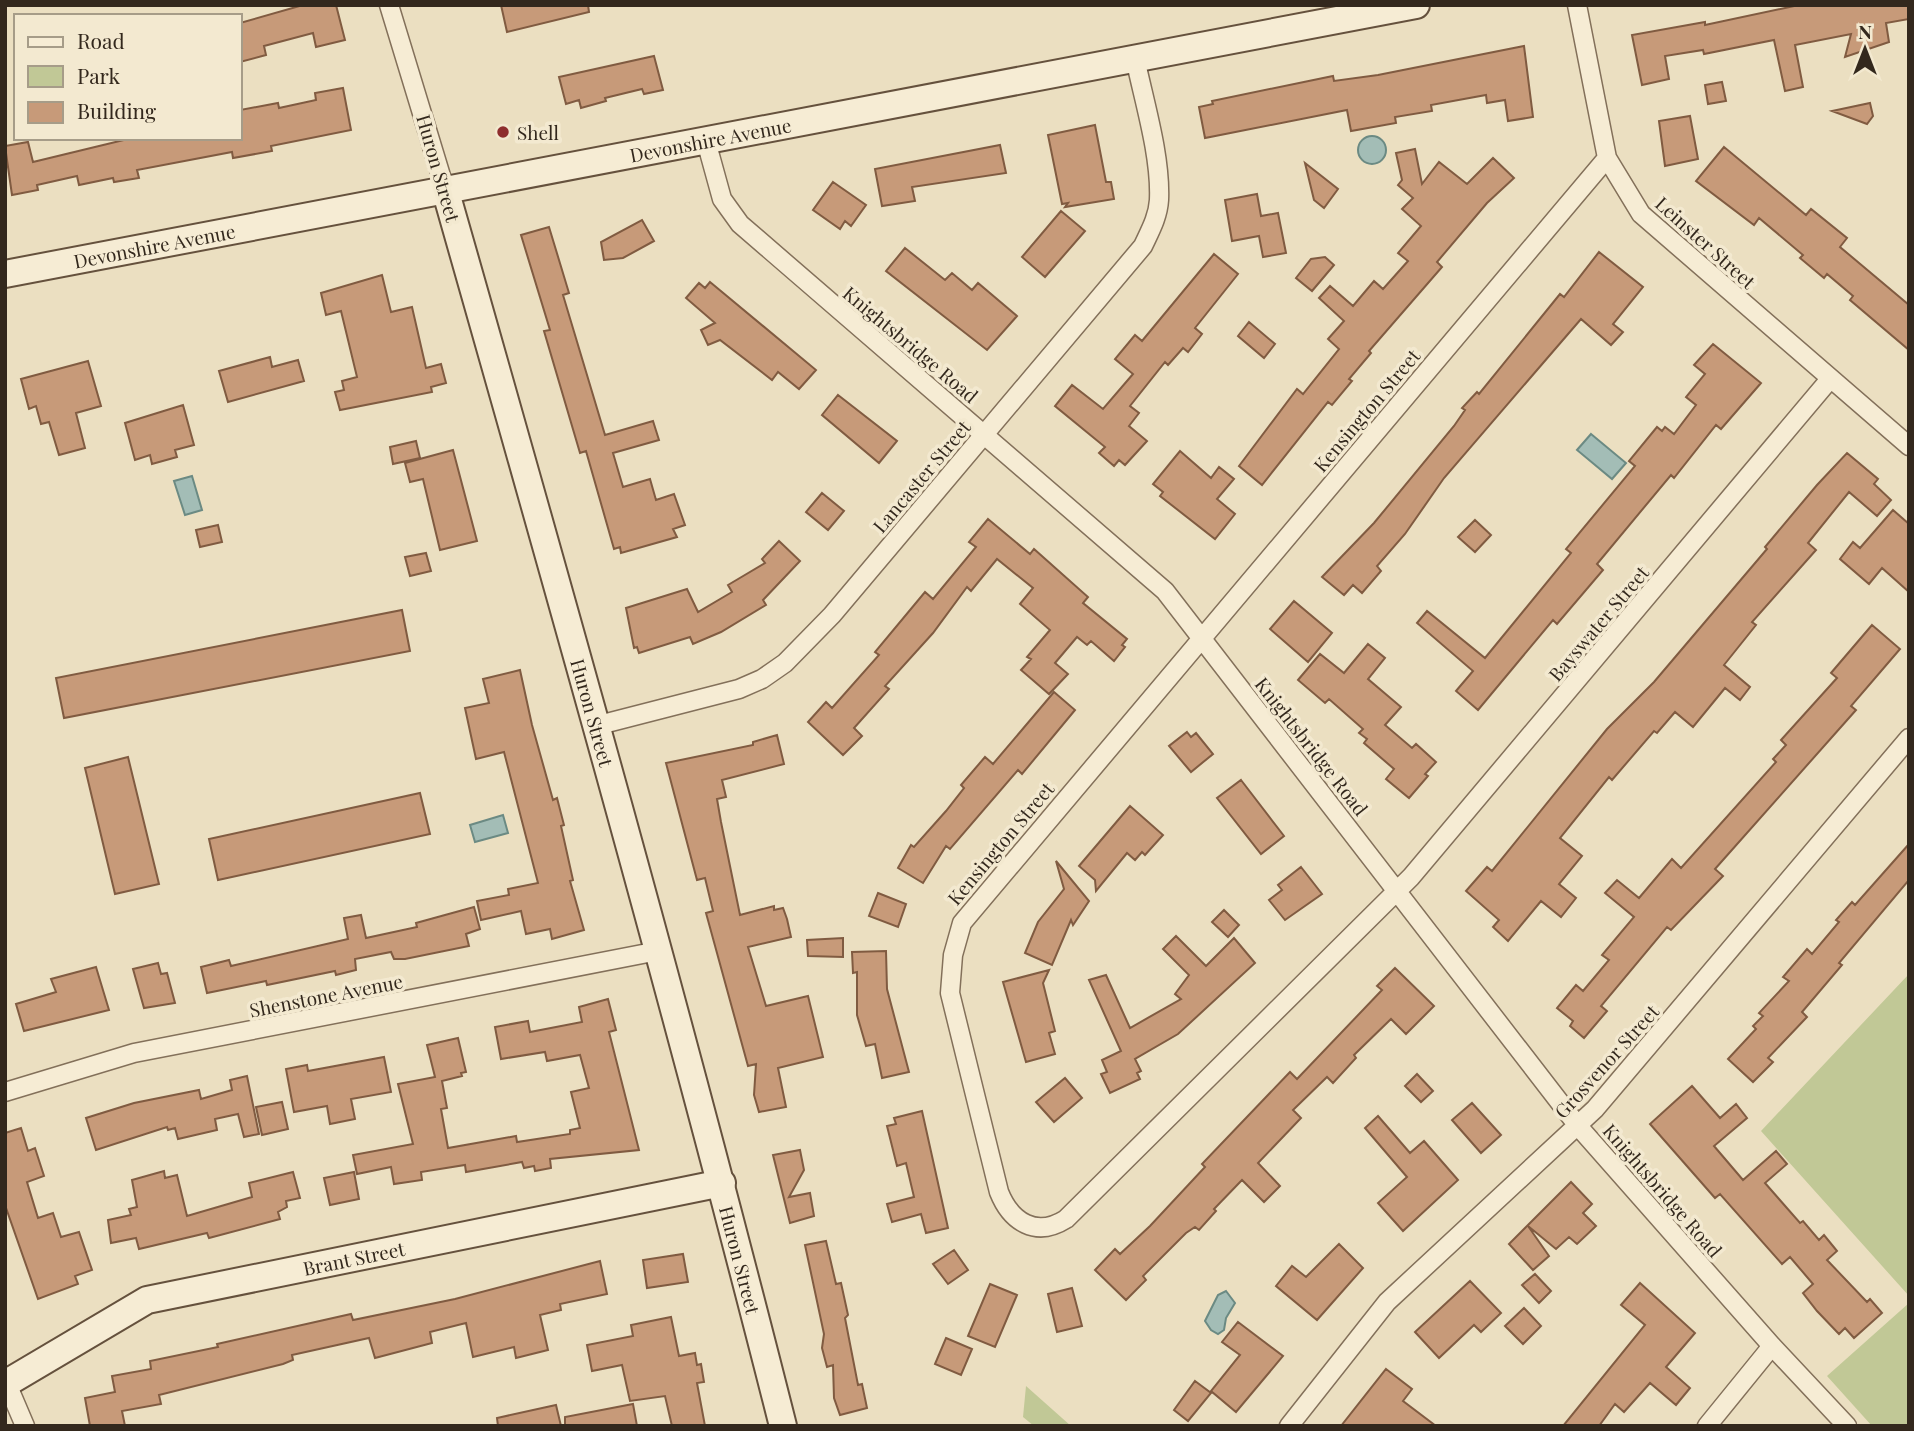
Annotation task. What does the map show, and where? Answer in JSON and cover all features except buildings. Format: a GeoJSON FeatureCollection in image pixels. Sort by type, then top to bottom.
{"type":"FeatureCollection","features":[{"type":"Feature","properties":{"kind":"main road","name":"Devonshire Avenue"},"geometry":{"type":"LineString","coordinates":[[5,274],[1416,5]]}},
{"type":"Feature","properties":{"kind":"main road","name":"Huron Street"},"geometry":{"type":"LineString","coordinates":[[445,189],[598,725],[722,1183],[783,1426]]}},
{"type":"Feature","properties":{"kind":"main road","name":"Brant Street"},"geometry":{"type":"LineString","coordinates":[[6,1382],[147,1300],[722,1183]]}},
{"type":"Feature","properties":{"kind":"street","name":"Huron Street"},"geometry":{"type":"LineString","coordinates":[[389,5],[445,189]]}},
{"type":"Feature","properties":{"kind":"street","name":"Leinster Street"},"geometry":{"type":"LineString","coordinates":[[1577,5],[1606,158],[1642,214],[1909,446]]}},
{"type":"Feature","properties":{"kind":"street","name":"Lancaster Street"},"geometry":{"type":"LineString","coordinates":[[598,725],[739,689],[785,663],[832,615],[1143,246],[1155,222],[1159,200],[1158,175],[1135,58]]}},
{"type":"Feature","properties":{"kind":"street","name":"Knightsbridge Road"},"geometry":{"type":"LineString","coordinates":[[706,141],[722,199],[740,224],[1132,559],[1165,591],[1578,1126],[1772,1346],[1847,1426]]}},
{"type":"Feature","properties":{"kind":"street","name":"Kensington Street"},"geometry":{"type":"LineString","coordinates":[[1396,892],[1066,1219],[1055,1226],[1035,1228],[1020,1222],[1005,1207],[991,1161],[950,993],[950,971],[962,923],[987,889],[1606,158]]}},
{"type":"Feature","properties":{"kind":"street","name":"Bayswater Street"},"geometry":{"type":"LineString","coordinates":[[1396,892],[1590,666],[1830,379]]}},
{"type":"Feature","properties":{"kind":"street","name":"Grosvenor Street"},"geometry":{"type":"LineString","coordinates":[[1289,1426],[1387,1302],[1578,1126],[1768,908],[1909,738]]}},
{"type":"Feature","properties":{"kind":"street","name":"Shenstone Avenue"},"geometry":{"type":"LineString","coordinates":[[5,1092],[134,1053],[658,951]]}},
{"type":"Feature","properties":{"kind":"street"},"geometry":{"type":"LineString","coordinates":[[1707,1426],[1772,1346]]}},
{"type":"Feature","properties":{"kind":"street"},"geometry":{"type":"LineString","coordinates":[[6,1382],[25,1426]]}},
{"type":"Feature","properties":{"kind":"green space"},"geometry":{"type":"Polygon","coordinates":[[[1909,974],[1909,1296],[1761,1131],[1909,974]]]}},
{"type":"Feature","properties":{"kind":"green space"},"geometry":{"type":"Polygon","coordinates":[[[1909,1303],[1909,1426],[1872,1426],[1827,1376],[1909,1303]]]}},
{"type":"Feature","properties":{"kind":"green space"},"geometry":{"type":"Polygon","coordinates":[[[1026,1386],[1071,1426],[1034,1426],[1023,1417],[1026,1386]]]}},
{"type":"Feature","properties":{"kind":"water"},"geometry":{"type":"Polygon","coordinates":[[[1372,136],[1382,140],[1386,150],[1382,160],[1372,164],[1362,160],[1358,150],[1362,140],[1372,136]]]}},
{"type":"Feature","properties":{"kind":"water"},"geometry":{"type":"Polygon","coordinates":[[[1591,434],[1626,463],[1612,479],[1577,450],[1591,434]]]}},
{"type":"Feature","properties":{"kind":"water"},"geometry":{"type":"Polygon","coordinates":[[[192,476],[202,510],[185,515],[174,481],[192,476]]]}},
{"type":"Feature","properties":{"kind":"water"},"geometry":{"type":"Polygon","coordinates":[[[503,815],[508,833],[475,842],[470,825],[503,815]]]}},
{"type":"Feature","properties":{"kind":"water"},"geometry":{"type":"Polygon","coordinates":[[[1226,1291],[1235,1303],[1226,1318],[1224,1330],[1218,1334],[1211,1330],[1205,1321],[1218,1295],[1226,1291]]]}},
{"type":"Feature","properties":{"kind":"place","name":"Shell"},"geometry":{"type":"Point","coordinates":[503,132]}}]}
